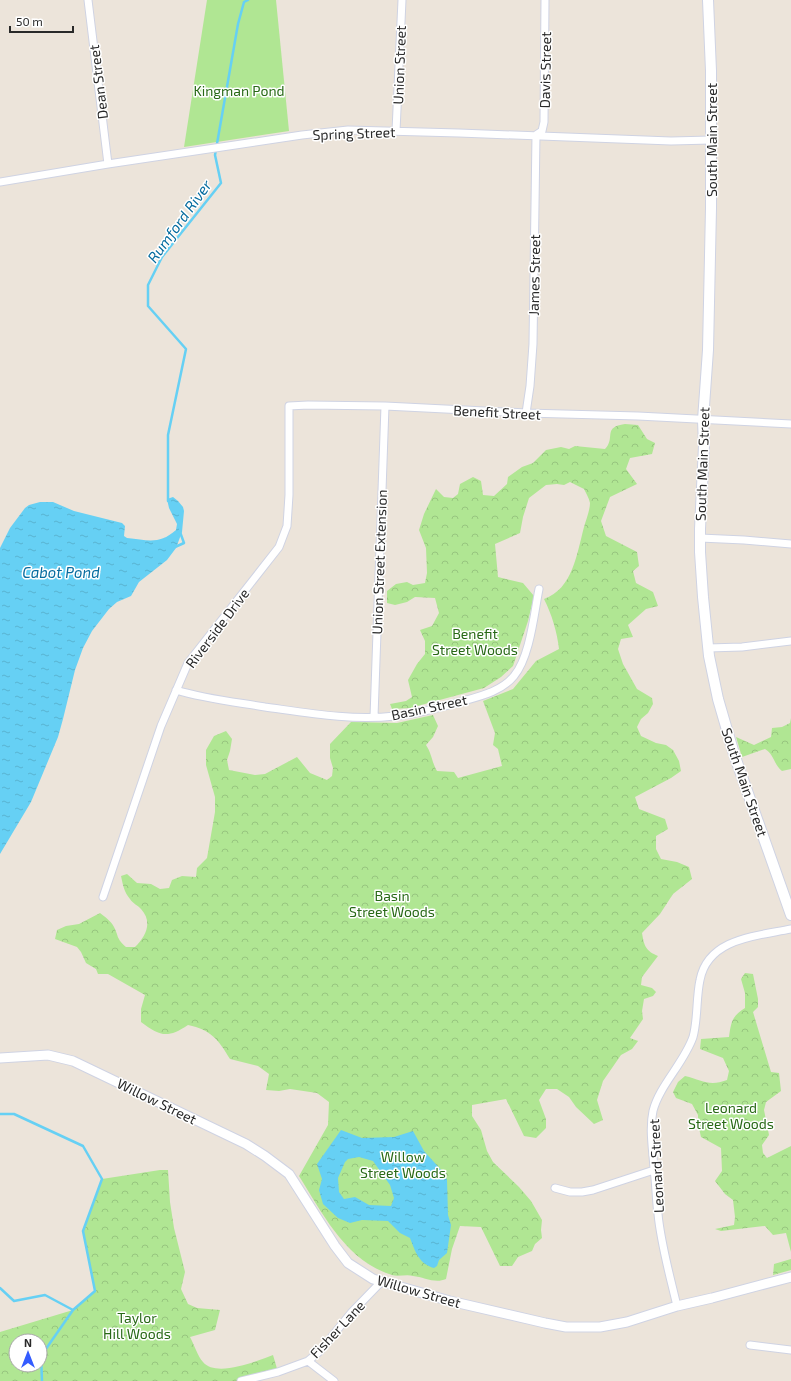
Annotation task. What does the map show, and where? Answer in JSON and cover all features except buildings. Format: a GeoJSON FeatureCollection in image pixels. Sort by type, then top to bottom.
{"type":"FeatureCollection","features":[{"type":"Feature","properties":{"kind":"main road","name":"South Main Street"},"geometry":{"type":"LineString","coordinates":[[708,0],[711,71],[711,140],[708,350],[703,420],[704,446],[700,538],[703,597],[708,648],[718,699],[727,732],[791,915]]}},
{"type":"Feature","properties":{"kind":"street","name":"Dean Street"},"geometry":{"type":"LineString","coordinates":[[88,0],[108,164]]}},
{"type":"Feature","properties":{"kind":"street","name":"Union Street"},"geometry":{"type":"LineString","coordinates":[[396,131],[402,0]]}},
{"type":"Feature","properties":{"kind":"street","name":"Davis Street"},"geometry":{"type":"LineString","coordinates":[[536,135],[542,131],[544,122],[545,0]]}},
{"type":"Feature","properties":{"kind":"street","name":"Spring Street"},"geometry":{"type":"LineString","coordinates":[[0,182],[108,164],[316,133],[348,130],[536,135],[671,141],[711,140]]}},
{"type":"Feature","properties":{"kind":"street","name":"James Street"},"geometry":{"type":"LineString","coordinates":[[526,413],[530,386],[533,344],[536,135]]}},
{"type":"Feature","properties":{"kind":"street","name":"Riverside Drive"},"geometry":{"type":"LineString","coordinates":[[103,897],[161,726],[188,663],[279,547],[287,526],[290,495],[289,406],[292,406]]}},
{"type":"Feature","properties":{"kind":"street","name":"Benefit Street"},"geometry":{"type":"LineString","coordinates":[[292,406],[385,406],[526,413],[638,416],[791,424]]}},
{"type":"Feature","properties":{"kind":"street","name":"Union Street Extension"},"geometry":{"type":"LineString","coordinates":[[374,717],[385,406]]}},
{"type":"Feature","properties":{"kind":"street"},"geometry":{"type":"LineString","coordinates":[[700,538],[791,544]]}},
{"type":"Feature","properties":{"kind":"street","name":"Basin Street"},"geometry":{"type":"LineString","coordinates":[[176,690],[194,696],[224,701],[352,717],[395,716],[478,697],[505,685],[522,665],[539,589]]}},
{"type":"Feature","properties":{"kind":"street"},"geometry":{"type":"LineString","coordinates":[[708,648],[742,647],[791,640]]}},
{"type":"Feature","properties":{"kind":"street","name":"Leonard Street"},"geometry":{"type":"LineString","coordinates":[[677,1306],[658,1215],[652,1132],[653,1112],[658,1098],[682,1060],[693,1036],[700,979],[703,968],[709,958],[718,950],[745,938],[791,929]]}},
{"type":"Feature","properties":{"kind":"street","name":"Willow Street"},"geometry":{"type":"LineString","coordinates":[[0,1058],[48,1055],[73,1061],[246,1144],[289,1174],[335,1246],[353,1266],[373,1279],[381,1282],[450,1301],[520,1318],[566,1327],[611,1326],[677,1306],[791,1277]]}},
{"type":"Feature","properties":{"kind":"street"},"geometry":{"type":"LineString","coordinates":[[555,1188],[570,1192],[582,1192],[593,1190],[654,1170]]}},
{"type":"Feature","properties":{"kind":"street","name":"Fisher Lane"},"geometry":{"type":"LineString","coordinates":[[241,1381],[278,1372],[308,1361],[320,1351],[351,1314],[381,1282]]}},
{"type":"Feature","properties":{"kind":"street"},"geometry":{"type":"LineString","coordinates":[[750,1345],[791,1350]]}},
{"type":"Feature","properties":{"kind":"street"},"geometry":{"type":"LineString","coordinates":[[308,1361],[334,1381]]}},
{"type":"Feature","properties":{"kind":"green space","name":"Kingman Pond"},"geometry":{"type":"Polygon","coordinates":[[[207,0],[276,0],[289,131],[184,147],[207,0]]]}},
{"type":"Feature","properties":{"kind":"green space","name":"Basin Street Woods"},"geometry":{"type":"Polygon","coordinates":[[[618,425],[638,425],[647,439],[655,443],[652,454],[630,458],[626,469],[637,484],[610,497],[601,521],[606,536],[637,552],[639,566],[633,571],[636,583],[653,592],[658,606],[646,609],[628,625],[633,637],[621,639],[618,649],[623,664],[637,689],[652,698],[653,704],[648,713],[641,719],[637,727],[641,736],[656,743],[666,745],[673,750],[679,761],[681,771],[635,797],[639,809],[665,819],[668,829],[656,836],[656,849],[661,859],[677,862],[689,867],[692,879],[673,894],[660,914],[642,933],[646,948],[658,956],[642,977],[641,985],[652,988],[656,992],[653,996],[644,999],[642,1011],[643,1019],[630,1038],[638,1041],[632,1049],[621,1055],[603,1081],[597,1100],[603,1120],[594,1124],[576,1107],[569,1097],[557,1089],[546,1089],[539,1100],[546,1119],[546,1128],[536,1138],[524,1136],[506,1099],[472,1105],[472,1116],[481,1130],[487,1151],[493,1162],[531,1201],[542,1220],[542,1238],[535,1244],[532,1251],[518,1257],[512,1266],[500,1266],[481,1227],[460,1226],[452,1249],[446,1279],[434,1281],[411,1275],[392,1275],[361,1259],[349,1248],[317,1206],[299,1176],[328,1125],[329,1102],[317,1093],[290,1089],[279,1091],[266,1090],[269,1074],[258,1066],[230,1059],[222,1046],[213,1036],[196,1027],[188,1025],[169,1034],[164,1034],[148,1027],[141,1022],[141,1009],[145,995],[108,974],[98,974],[96,969],[86,963],[77,947],[55,939],[57,930],[66,926],[79,924],[100,913],[113,925],[119,939],[126,947],[135,947],[145,934],[147,929],[147,919],[141,909],[131,901],[126,894],[121,876],[127,874],[137,883],[151,884],[160,889],[169,888],[172,880],[182,876],[196,877],[197,868],[207,858],[215,812],[215,797],[206,765],[206,750],[214,736],[226,731],[232,739],[227,760],[229,770],[255,775],[265,774],[297,757],[310,773],[327,780],[332,776],[333,768],[330,758],[330,744],[351,722],[397,723],[433,715],[438,726],[433,737],[426,745],[437,771],[454,772],[458,778],[502,766],[498,749],[493,745],[495,733],[483,701],[513,689],[536,661],[559,649],[554,624],[544,599],[554,594],[562,587],[568,579],[576,559],[590,506],[589,499],[584,489],[570,482],[564,485],[546,485],[529,498],[520,533],[495,544],[498,577],[523,583],[534,596],[528,621],[513,666],[501,677],[484,688],[410,708],[392,709],[390,704],[406,701],[412,697],[408,680],[417,664],[425,654],[425,641],[420,630],[432,626],[439,613],[435,598],[415,597],[407,602],[395,605],[387,603],[387,591],[396,584],[407,582],[413,585],[425,583],[427,573],[426,548],[419,530],[424,514],[436,489],[444,497],[453,498],[458,494],[460,484],[473,477],[481,481],[483,495],[494,496],[507,484],[508,477],[522,467],[533,463],[546,450],[561,447],[569,449],[575,446],[605,449],[610,441],[611,430],[618,425]]]}},
{"type":"Feature","properties":{"kind":"green space"},"geometry":{"type":"Polygon","coordinates":[[[791,718],[791,769],[782,771],[779,769],[768,751],[765,749],[742,757],[736,737],[754,745],[771,737],[772,728],[782,727],[790,723],[791,718]]]}},
{"type":"Feature","properties":{"kind":"green space","name":"Leonard Street Woods"},"geometry":{"type":"Polygon","coordinates":[[[745,973],[753,974],[758,1007],[753,1012],[771,1072],[779,1073],[781,1091],[766,1102],[764,1110],[769,1135],[762,1145],[763,1153],[767,1158],[791,1146],[791,1252],[786,1233],[773,1235],[765,1226],[721,1231],[715,1229],[734,1225],[735,1217],[733,1200],[725,1194],[715,1181],[722,1171],[721,1148],[701,1137],[698,1124],[698,1115],[692,1104],[676,1098],[673,1092],[678,1082],[685,1076],[710,1083],[727,1080],[729,1071],[723,1058],[700,1049],[701,1039],[729,1037],[733,1020],[737,1014],[745,1008],[745,993],[741,979],[745,973]]]}},
{"type":"Feature","properties":{"kind":"green space","name":"Taylor Hill Woods"},"geometry":{"type":"Polygon","coordinates":[[[168,1170],[170,1202],[174,1228],[185,1272],[181,1289],[188,1304],[197,1308],[220,1310],[215,1330],[190,1337],[199,1357],[209,1367],[227,1368],[237,1367],[273,1355],[278,1372],[248,1381],[0,1381],[0,1332],[73,1310],[95,1291],[83,1231],[102,1179],[168,1170]]]}},
{"type":"Feature","properties":{"kind":"green space"},"geometry":{"type":"Polygon","coordinates":[[[791,1259],[791,1270],[773,1275],[774,1264],[791,1259]]]}},
{"type":"Feature","properties":{"kind":"water","name":"Cabot Pond"},"geometry":{"type":"Polygon","coordinates":[[[173,497],[183,507],[184,511],[182,532],[176,548],[167,560],[139,582],[131,596],[117,602],[109,609],[92,631],[83,648],[75,670],[58,737],[31,802],[0,854],[0,548],[10,528],[25,508],[29,505],[40,502],[53,502],[74,511],[122,523],[125,526],[124,536],[127,538],[159,540],[170,535],[176,530],[177,524],[169,508],[167,499],[173,497]]]}},
{"type":"Feature","properties":{"kind":"water"},"geometry":{"type":"Polygon","coordinates":[[[341,1130],[362,1138],[394,1137],[413,1131],[424,1151],[443,1172],[447,1180],[448,1215],[451,1225],[447,1253],[439,1260],[437,1266],[434,1268],[421,1260],[410,1238],[400,1233],[388,1221],[362,1220],[350,1223],[338,1218],[323,1204],[319,1190],[322,1179],[317,1164],[341,1130]],[[359,1157],[348,1159],[345,1162],[338,1178],[339,1192],[344,1199],[355,1197],[369,1205],[391,1206],[394,1198],[390,1185],[373,1161],[359,1157]]]}},
{"type":"Feature","properties":{"kind":"waterway","name":"Rumford River"},"geometry":{"type":"LineString","coordinates":[[168,501],[168,435],[186,349],[148,306],[148,285],[162,257],[221,183],[215,155],[238,24],[244,2],[248,0]]}},
{"type":"Feature","properties":{"kind":"waterway","name":"Rumford River"},"geometry":{"type":"LineString","coordinates":[[175,547],[184,543],[180,532]]}},
{"type":"Feature","properties":{"kind":"waterway","name":"Rumford River"},"geometry":{"type":"LineString","coordinates":[[0,1114],[14,1114],[83,1146],[102,1179],[83,1231],[95,1291],[73,1310],[41,1356],[42,1381]]}},
{"type":"Feature","properties":{"kind":"waterway","name":"Rumford River"},"geometry":{"type":"LineString","coordinates":[[0,1288],[14,1301],[45,1295],[73,1310]]}},
{"type":"Feature","properties":{"kind":"park label","name":"Benefit Street Woods"},"geometry":{"type":"Point","coordinates":[475,642]}},
{"type":"Feature","properties":{"kind":"park label","name":"Willow Street Woods"},"geometry":{"type":"Point","coordinates":[403,1164]}}]}
